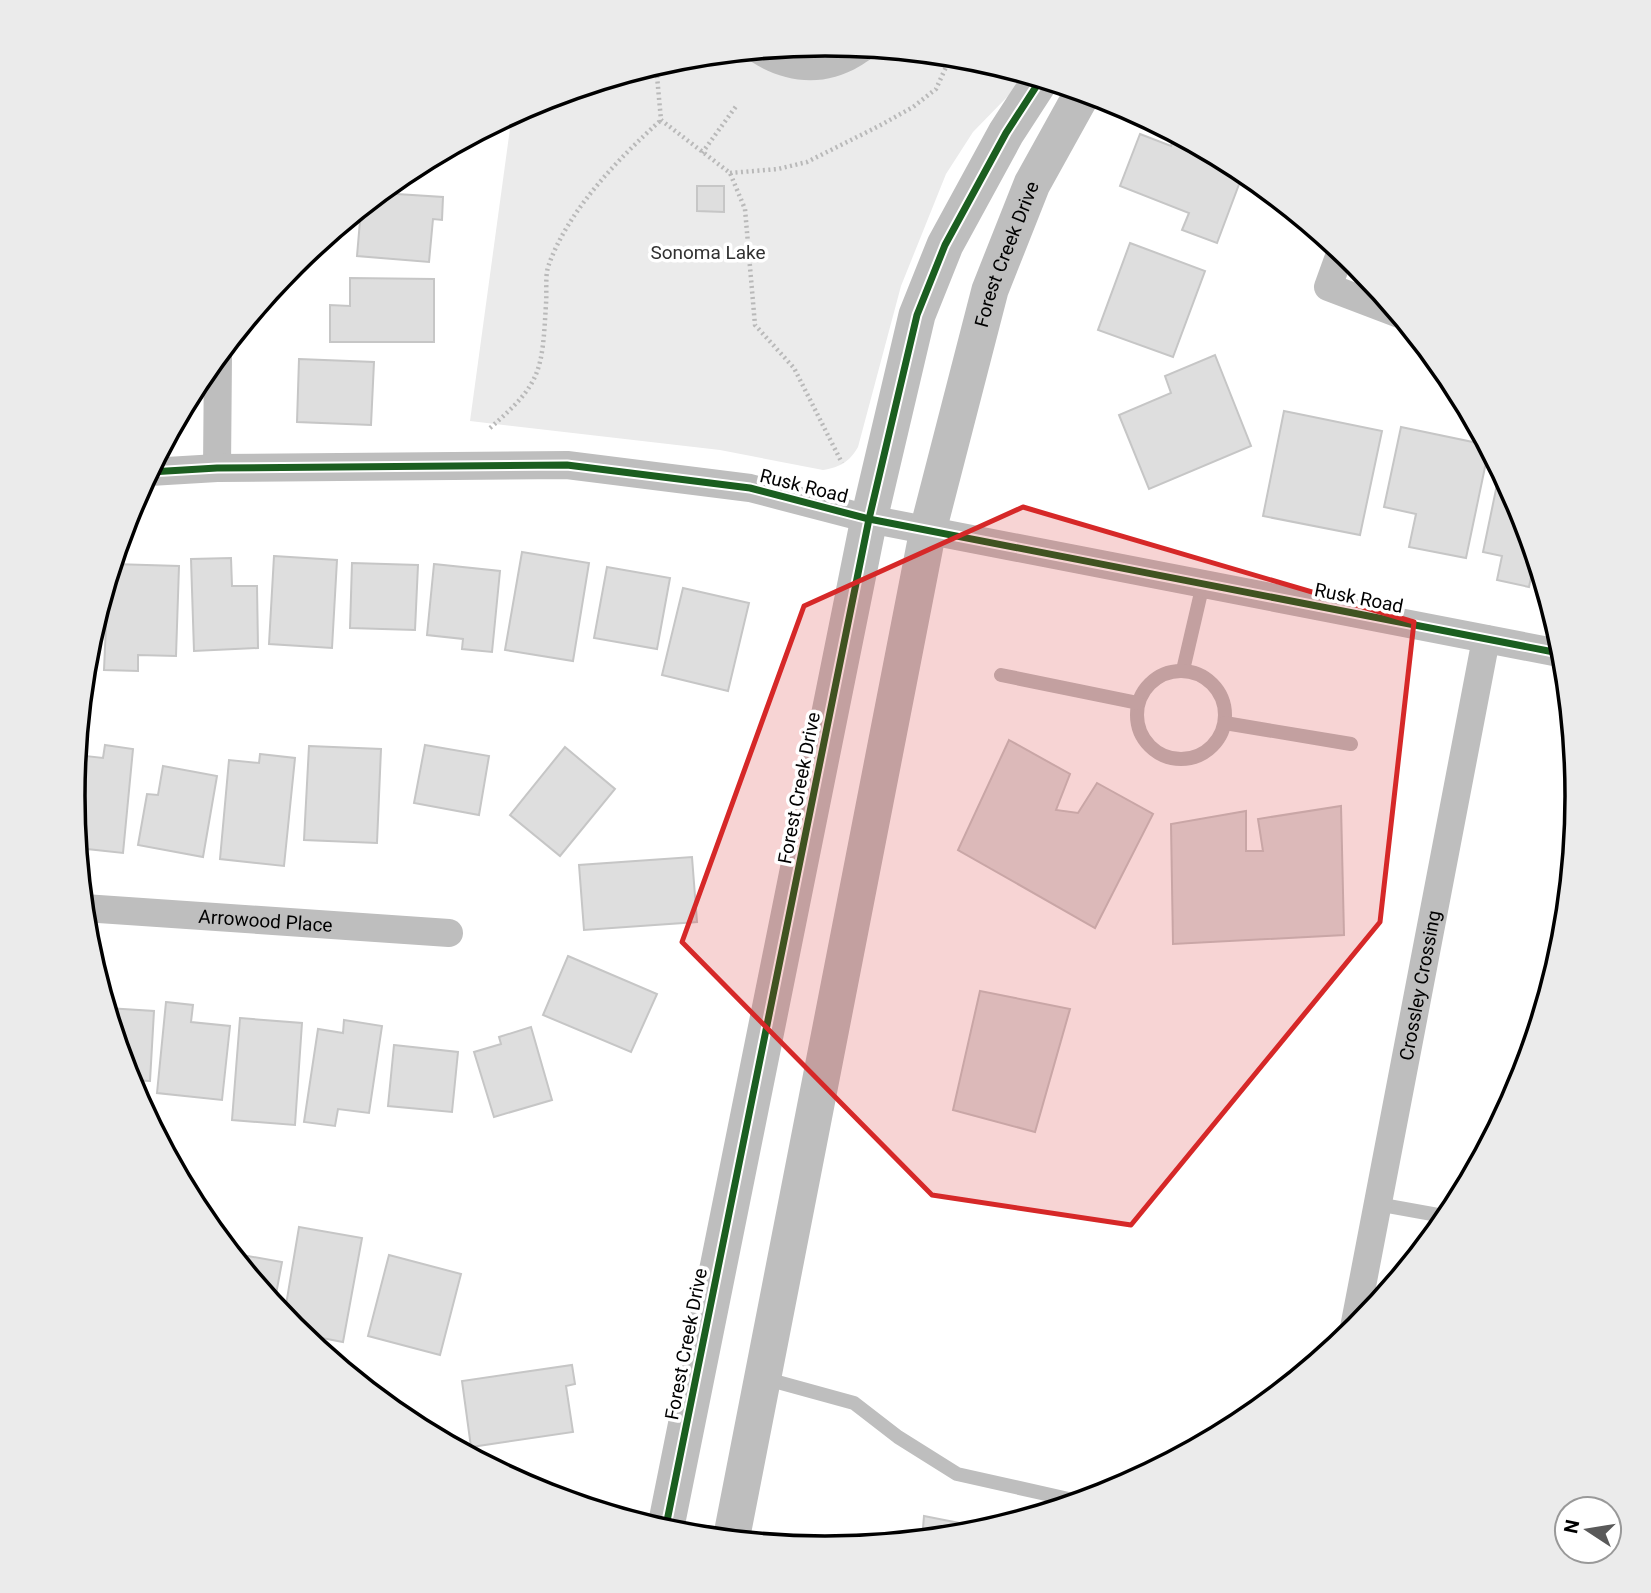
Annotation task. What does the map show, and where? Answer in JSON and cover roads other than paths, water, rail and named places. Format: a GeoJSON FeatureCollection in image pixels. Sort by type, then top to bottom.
{"type":"FeatureCollection","features":[{"type":"Feature","properties":{"kind":"street","name":"Forest Creek Drive"},"geometry":{"type":"LineString","coordinates":[[667,1520],[869,519],[917,315],[945,245],[1006,133],[1036,87]]}},
{"type":"Feature","properties":{"kind":"street","name":"Forest Creek Drive"},"geometry":{"type":"LineString","coordinates":[[733,1531],[928,530],[990,290],[1032,184],[1078,100]]}},
{"type":"Feature","properties":{"kind":"street"},"geometry":{"type":"LineString","coordinates":[[1337,262],[1328,287],[1381,307]]}},
{"type":"Feature","properties":{"kind":"street"},"geometry":{"type":"LineString","coordinates":[[217,468],[218,374]]}},
{"type":"Feature","properties":{"kind":"street","name":"Rusk Road"},"geometry":{"type":"LineString","coordinates":[[160,471],[217,468],[567,465],[750,488],[869,519],[1552,652]]}},
{"type":"Feature","properties":{"kind":"street","name":"Crossley Crossing"},"geometry":{"type":"LineString","coordinates":[[1357,1312],[1486,639]]}},
{"type":"Feature","properties":{"kind":"street","name":"Arrowood Place"},"geometry":{"type":"LineString","coordinates":[[94,909],[449,933]]}},
{"type":"Feature","properties":{"kind":"lane"},"geometry":{"type":"LineString","coordinates":[[1183,670],[1203,584]]}},
{"type":"Feature","properties":{"kind":"lane"},"geometry":{"type":"LineString","coordinates":[[1183,670],[1198,674],[1211,682],[1220,694],[1225,708],[1225,723],[1221,736],[1212,748],[1200,756],[1186,760],[1158,754],[1147,745],[1136,718],[1138,703],[1155,679],[1168,672],[1183,670]]}},
{"type":"Feature","properties":{"kind":"lane"},"geometry":{"type":"LineString","coordinates":[[1001,674],[1138,703]]}},
{"type":"Feature","properties":{"kind":"lane"},"geometry":{"type":"LineString","coordinates":[[1225,723],[1350,744]]}},
{"type":"Feature","properties":{"kind":"lane"},"geometry":{"type":"LineString","coordinates":[[1377,1204],[1436,1215]]}},
{"type":"Feature","properties":{"kind":"lane"},"geometry":{"type":"LineString","coordinates":[[762,1377],[854,1403],[898,1437],[957,1474],[1064,1498]]}},
{"type":"Feature","properties":{"kind":"park label","name":"Sonoma Lake"},"geometry":{"type":"Point","coordinates":[708,252]}}]}
